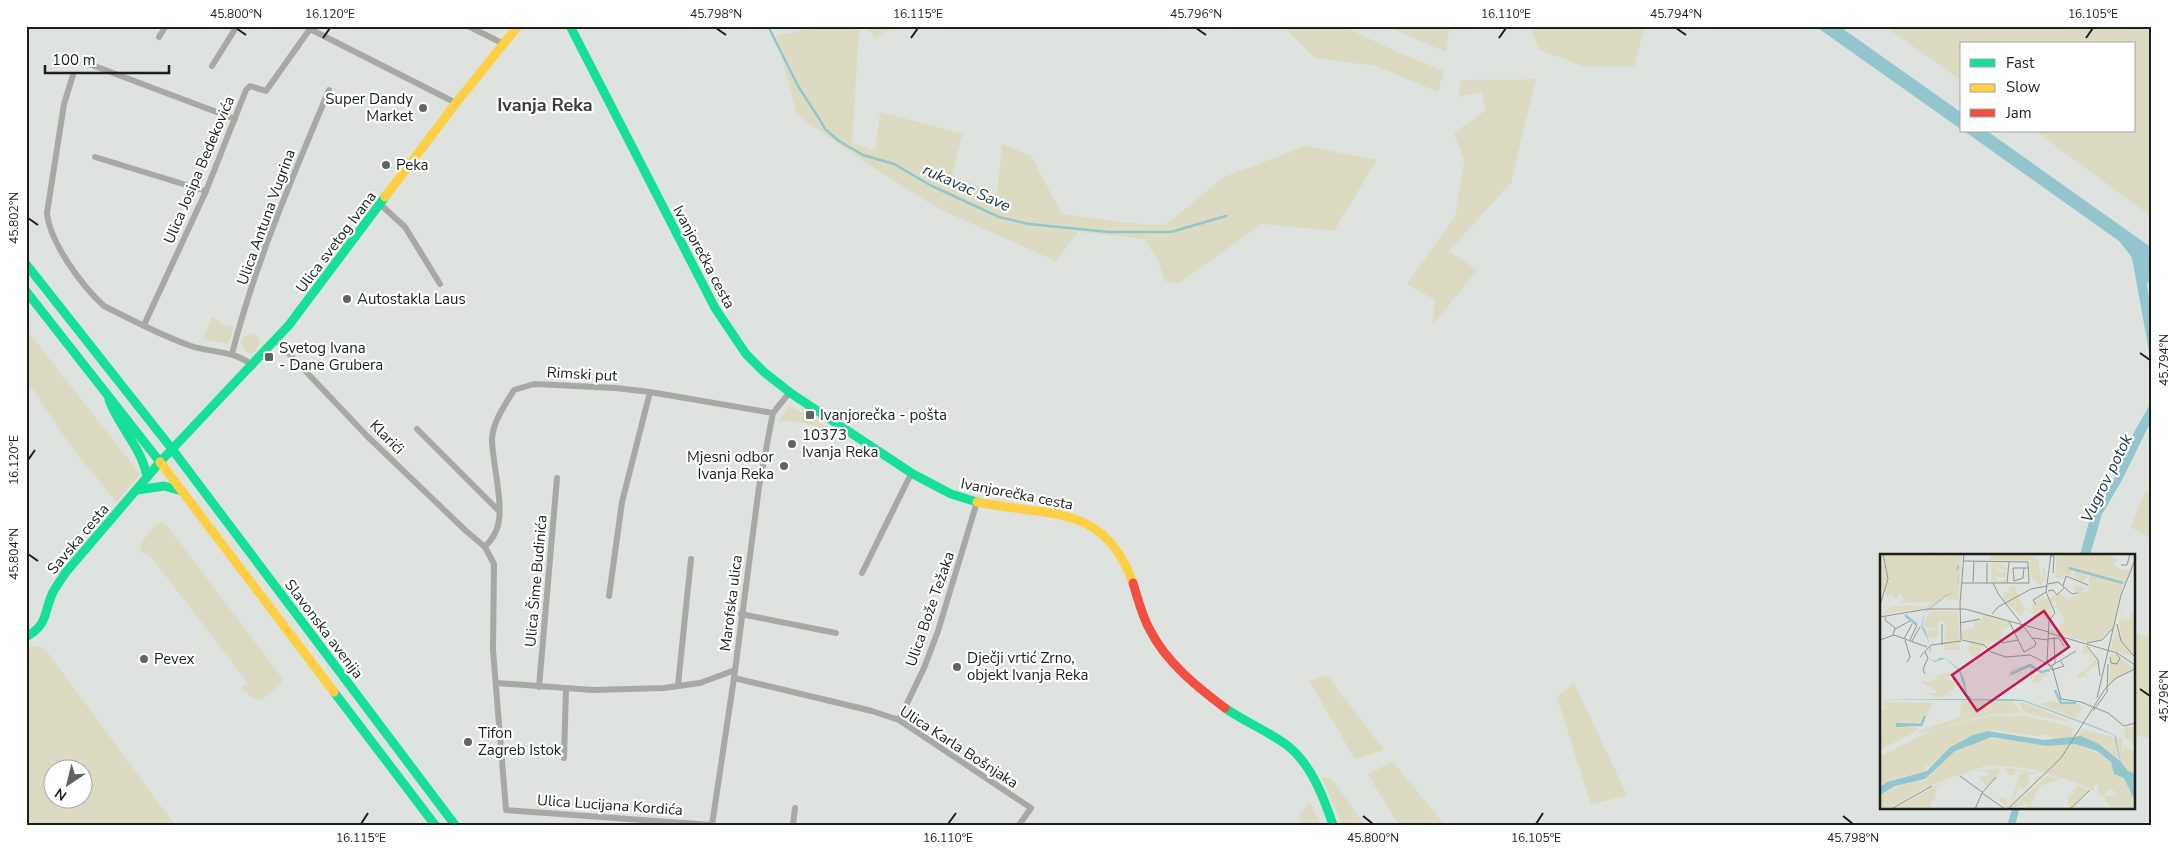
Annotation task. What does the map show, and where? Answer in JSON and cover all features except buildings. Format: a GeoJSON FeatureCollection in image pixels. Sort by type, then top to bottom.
{"type":"FeatureCollection","features":[{"type":"Feature","properties":{"kind":"main road","name":"Ulica svetog Ivana"},"geometry":{"type":"LineString","coordinates":[[160,462],[276,340],[381,205],[456,103],[518,26]]}},
{"type":"Feature","properties":{"kind":"main road","name":"Ivanjorečka cesta"},"geometry":{"type":"LineString","coordinates":[[570,26],[722,320],[752,361],[790,392],[939,489],[977,502],[1066,516],[1087,524],[1109,539],[1128,570],[1146,622],[1157,643],[1221,705],[1282,741],[1299,757],[1315,785],[1333,825]]}},
{"type":"Feature","properties":{"kind":"main road","name":"Slavonska avenija"},"geometry":{"type":"LineString","coordinates":[[26,264],[172,449],[455,825]]}},
{"type":"Feature","properties":{"kind":"main road","name":"Slavonska avenija"},"geometry":{"type":"LineString","coordinates":[[26,290],[183,492],[435,825]]}},
{"type":"Feature","properties":{"kind":"main road"},"geometry":{"type":"LineString","coordinates":[[108,394],[116,420],[144,462],[147,477]]}},
{"type":"Feature","properties":{"kind":"main road","name":"Savska cesta"},"geometry":{"type":"LineString","coordinates":[[26,638],[38,630],[42,624],[57,582],[160,462]]}},
{"type":"Feature","properties":{"kind":"main road"},"geometry":{"type":"LineString","coordinates":[[136,490],[164,486],[183,492]]}},
{"type":"Feature","properties":{"kind":"street"},"geometry":{"type":"LineString","coordinates":[[159,38],[166,26]]}},
{"type":"Feature","properties":{"kind":"street"},"geometry":{"type":"LineString","coordinates":[[212,66],[237,26]]}},
{"type":"Feature","properties":{"kind":"street"},"geometry":{"type":"LineString","coordinates":[[468,26],[504,44]]}},
{"type":"Feature","properties":{"kind":"street"},"geometry":{"type":"LineString","coordinates":[[311,28],[456,103]]}},
{"type":"Feature","properties":{"kind":"street","name":"Ulica Josipa Bedekovića"},"geometry":{"type":"LineString","coordinates":[[144,325],[206,191],[246,90],[250,86],[266,92],[311,28]]}},
{"type":"Feature","properties":{"kind":"street"},"geometry":{"type":"LineString","coordinates":[[92,65],[235,119]]}},
{"type":"Feature","properties":{"kind":"street"},"geometry":{"type":"LineString","coordinates":[[73,75],[64,104],[49,194],[48,221],[65,256],[95,298],[104,306],[190,345],[213,352],[232,354],[253,366]]}},
{"type":"Feature","properties":{"kind":"street","name":"Ulica Antuna Vugrina"},"geometry":{"type":"LineString","coordinates":[[232,354],[238,329],[280,208],[329,90]]}},
{"type":"Feature","properties":{"kind":"street"},"geometry":{"type":"LineString","coordinates":[[94,157],[206,191]]}},
{"type":"Feature","properties":{"kind":"street"},"geometry":{"type":"LineString","coordinates":[[381,205],[405,227],[440,284]]}},
{"type":"Feature","properties":{"kind":"street","name":"Klarići"},"geometry":{"type":"LineString","coordinates":[[276,340],[368,436],[485,547]]}},
{"type":"Feature","properties":{"kind":"street","name":"Rimski put"},"geometry":{"type":"LineString","coordinates":[[485,547],[496,531],[498,510],[492,437],[500,412],[514,390],[534,384],[650,392],[773,413]]}},
{"type":"Feature","properties":{"kind":"street"},"geometry":{"type":"LineString","coordinates":[[609,596],[622,502],[650,392]]}},
{"type":"Feature","properties":{"kind":"street","name":"Marofska ulica"},"geometry":{"type":"LineString","coordinates":[[712,825],[734,678],[759,487],[773,413],[790,392]]}},
{"type":"Feature","properties":{"kind":"street"},"geometry":{"type":"LineString","coordinates":[[417,429],[498,510]]}},
{"type":"Feature","properties":{"kind":"street"},"geometry":{"type":"LineString","coordinates":[[862,572],[912,472]]}},
{"type":"Feature","properties":{"kind":"street","name":"Ulica Šime Budinića"},"geometry":{"type":"LineString","coordinates":[[539,686],[557,478]]}},
{"type":"Feature","properties":{"kind":"street","name":"Ulica Bože Težaka"},"geometry":{"type":"LineString","coordinates":[[899,720],[924,668],[938,631],[977,502]]}},
{"type":"Feature","properties":{"kind":"street"},"geometry":{"type":"LineString","coordinates":[[485,547],[494,564],[493,650],[496,683],[566,689],[624,690],[700,682],[735,670]]}},
{"type":"Feature","properties":{"kind":"street"},"geometry":{"type":"LineString","coordinates":[[678,685],[691,558]]}},
{"type":"Feature","properties":{"kind":"street"},"geometry":{"type":"LineString","coordinates":[[741,614],[836,633]]}},
{"type":"Feature","properties":{"kind":"street","name":"Ulica Karla Bošnjaka"},"geometry":{"type":"LineString","coordinates":[[734,678],[872,711],[899,720],[1031,808],[1019,825]]}},
{"type":"Feature","properties":{"kind":"street","name":"Ulica Lucijana Kordića"},"geometry":{"type":"LineString","coordinates":[[496,683],[506,810],[712,825]]}},
{"type":"Feature","properties":{"kind":"street"},"geometry":{"type":"LineString","coordinates":[[564,758],[566,689]]}},
{"type":"Feature","properties":{"kind":"street"},"geometry":{"type":"LineString","coordinates":[[793,825],[795,808]]}},
{"type":"Feature","properties":{"kind":"green space"},"geometry":{"type":"Polygon","coordinates":[[[820,26],[847,26],[859,31],[852,143],[875,151],[880,112],[963,134],[952,175],[997,194],[1002,144],[1031,156],[1062,214],[1127,223],[1165,225],[1224,177],[1306,146],[1377,160],[1334,231],[1262,224],[1178,284],[1165,281],[1158,261],[1144,239],[1078,232],[1056,261],[939,209],[866,163],[797,115],[776,36],[820,26]]]}},
{"type":"Feature","properties":{"kind":"green space"},"geometry":{"type":"Polygon","coordinates":[[[868,26],[894,26],[875,39],[868,26]]]}},
{"type":"Feature","properties":{"kind":"green space"},"geometry":{"type":"Polygon","coordinates":[[[1283,26],[1343,26],[1397,52],[1444,71],[1438,92],[1376,66],[1315,58],[1283,26]]]}},
{"type":"Feature","properties":{"kind":"green space"},"geometry":{"type":"Polygon","coordinates":[[[1386,26],[1450,26],[1446,52],[1386,26]]]}},
{"type":"Feature","properties":{"kind":"green space"},"geometry":{"type":"Polygon","coordinates":[[[1530,26],[1645,26],[1634,66],[1586,67],[1539,50],[1530,26]]]}},
{"type":"Feature","properties":{"kind":"green space"},"geometry":{"type":"Polygon","coordinates":[[[1884,26],[2152,26],[2152,217],[2036,132],[2136,132],[2136,42],[1960,42],[1960,80],[1884,26]]]}},
{"type":"Feature","properties":{"kind":"green space"},"geometry":{"type":"Polygon","coordinates":[[[1536,79],[1511,183],[1449,251],[1477,270],[1433,325],[1435,300],[1407,284],[1455,217],[1464,161],[1454,133],[1486,110],[1481,92],[1458,97],[1461,80],[1536,79]]]}},
{"type":"Feature","properties":{"kind":"green space"},"geometry":{"type":"Polygon","coordinates":[[[212,316],[223,325],[234,327],[228,344],[203,339],[212,316]]]}},
{"type":"Feature","properties":{"kind":"green space"},"geometry":{"type":"Polygon","coordinates":[[[26,329],[140,474],[117,502],[72,448],[32,388],[26,392],[26,329]]]}},
{"type":"Feature","properties":{"kind":"green space"},"geometry":{"type":"Polygon","coordinates":[[[251,333],[258,337],[260,343],[255,350],[256,352],[250,354],[244,350],[241,343],[244,337],[251,333]]]}},
{"type":"Feature","properties":{"kind":"green space"},"geometry":{"type":"Polygon","coordinates":[[[791,406],[826,426],[817,439],[812,439],[814,425],[783,420],[782,423],[779,421],[787,408],[791,406]]]}},
{"type":"Feature","properties":{"kind":"green space"},"geometry":{"type":"Polygon","coordinates":[[[2145,492],[2152,493],[2152,540],[2131,527],[2145,492]]]}},
{"type":"Feature","properties":{"kind":"green space"},"geometry":{"type":"Polygon","coordinates":[[[161,522],[166,524],[282,678],[281,684],[261,700],[254,699],[241,688],[248,683],[151,557],[141,552],[140,544],[154,526],[161,522]]]}},
{"type":"Feature","properties":{"kind":"green space"},"geometry":{"type":"Polygon","coordinates":[[[2136,634],[2152,637],[2152,740],[2136,735],[2136,634]]]}},
{"type":"Feature","properties":{"kind":"green space"},"geometry":{"type":"Polygon","coordinates":[[[35,646],[42,647],[48,653],[175,825],[26,825],[26,647],[35,646]]]}},
{"type":"Feature","properties":{"kind":"green space"},"geometry":{"type":"Polygon","coordinates":[[[1327,675],[1384,750],[1355,759],[1309,681],[1327,675]]]}},
{"type":"Feature","properties":{"kind":"green space"},"geometry":{"type":"Polygon","coordinates":[[[1574,683],[1627,795],[1591,805],[1557,697],[1574,683]]]}},
{"type":"Feature","properties":{"kind":"green space"},"geometry":{"type":"Polygon","coordinates":[[[1392,761],[1445,825],[1399,825],[1368,775],[1392,761]]]}},
{"type":"Feature","properties":{"kind":"green space"},"geometry":{"type":"Polygon","coordinates":[[[1322,778],[1331,778],[1365,825],[1342,825],[1322,778]]]}},
{"type":"Feature","properties":{"kind":"green space"},"geometry":{"type":"Polygon","coordinates":[[[1310,802],[1321,825],[1300,825],[1299,816],[1310,802]]]}},
{"type":"Feature","properties":{"kind":"water"},"geometry":{"type":"Polygon","coordinates":[[[1815,26],[1839,26],[1960,112],[1960,129],[1815,26]]]}},
{"type":"Feature","properties":{"kind":"water"},"geometry":{"type":"Polygon","coordinates":[[[1965,132],[1988,132],[2152,248],[2152,274],[2147,285],[2152,317],[2152,368],[2133,263],[2131,256],[2119,241],[1965,132]]]}},
{"type":"Feature","properties":{"kind":"water"},"geometry":{"type":"Polygon","coordinates":[[[2152,401],[2152,419],[2122,480],[2102,514],[2090,554],[2080,554],[2089,522],[2113,482],[2129,441],[2152,401]]]}},
{"type":"Feature","properties":{"kind":"water"},"geometry":{"type":"Polygon","coordinates":[[[2013,808],[2020,808],[2015,825],[2007,825],[2013,808]]]}},
{"type":"Feature","properties":{"kind":"waterway","name":"rukavac Save"},"geometry":{"type":"LineString","coordinates":[[768,26],[798,86],[825,129],[839,141],[863,155],[894,164],[930,185],[999,217],[1029,224],[1109,232],[1171,232],[1226,216]]}},
{"type":"Feature","properties":{"kind":"traffic: fast"},"geometry":{"type":"LineString","coordinates":[[570,26],[715,308],[746,354],[764,372],[792,394],[913,474],[951,494],[977,502]]}},
{"type":"Feature","properties":{"kind":"traffic: fast"},"geometry":{"type":"LineString","coordinates":[[26,637],[42,623],[53,592],[66,572],[160,462],[289,325],[385,197]]}},
{"type":"Feature","properties":{"kind":"traffic: fast"},"geometry":{"type":"LineString","coordinates":[[26,264],[172,449]]}},
{"type":"Feature","properties":{"kind":"traffic: fast"},"geometry":{"type":"LineString","coordinates":[[26,291],[160,462]]}},
{"type":"Feature","properties":{"kind":"traffic: fast"},"geometry":{"type":"LineString","coordinates":[[109,400],[140,457],[147,477]]}},
{"type":"Feature","properties":{"kind":"traffic: fast"},"geometry":{"type":"LineString","coordinates":[[172,449],[455,825]]}},
{"type":"Feature","properties":{"kind":"traffic: fast"},"geometry":{"type":"LineString","coordinates":[[137,490],[164,486],[182,491]]}},
{"type":"Feature","properties":{"kind":"traffic: fast"},"geometry":{"type":"LineString","coordinates":[[334,692],[435,825]]}},
{"type":"Feature","properties":{"kind":"traffic: fast"},"geometry":{"type":"LineString","coordinates":[[1225,708],[1265,731],[1296,753],[1316,782],[1333,825]]}},
{"type":"Feature","properties":{"kind":"traffic: slow"},"geometry":{"type":"LineString","coordinates":[[385,197],[456,103],[518,26]]}},
{"type":"Feature","properties":{"kind":"traffic: slow"},"geometry":{"type":"LineString","coordinates":[[160,462],[334,692]]}},
{"type":"Feature","properties":{"kind":"traffic: slow"},"geometry":{"type":"LineString","coordinates":[[977,502],[1070,517],[1089,525],[1106,538],[1121,557],[1133,583]]}},
{"type":"Feature","properties":{"kind":"traffic: jam"},"geometry":{"type":"LineString","coordinates":[[1133,583],[1147,625],[1165,653],[1193,683],[1225,708]]}},
{"type":"Feature","properties":{"kind":"place","name":"Super Dandy Market"},"geometry":{"type":"Point","coordinates":[423,108]}},
{"type":"Feature","properties":{"kind":"place","name":"Peka"},"geometry":{"type":"Point","coordinates":[386,165]}},
{"type":"Feature","properties":{"kind":"place","name":"Autostakla Laus"},"geometry":{"type":"Point","coordinates":[347,299]}},
{"type":"Feature","properties":{"kind":"place","name":"Svetog Ivana - Dane Grubera"},"geometry":{"type":"Point","coordinates":[269,357]}},
{"type":"Feature","properties":{"kind":"place","name":"Ivanjorečka - pošta"},"geometry":{"type":"Point","coordinates":[810,415]}},
{"type":"Feature","properties":{"kind":"place","name":"10373 Ivanja Reka"},"geometry":{"type":"Point","coordinates":[792,444]}},
{"type":"Feature","properties":{"kind":"place","name":"Mjesni odbor Ivanja Reka"},"geometry":{"type":"Point","coordinates":[784,466]}},
{"type":"Feature","properties":{"kind":"place","name":"Pevex"},"geometry":{"type":"Point","coordinates":[144,659]}},
{"type":"Feature","properties":{"kind":"place","name":"Dječji vrtić Zrno, objekt Ivanja Reka"},"geometry":{"type":"Point","coordinates":[957,667]}},
{"type":"Feature","properties":{"kind":"place","name":"Tifon Zagreb Istok"},"geometry":{"type":"Point","coordinates":[468,742]}},
{"type":"Feature","properties":{"kind":"district","name":"Ivanja Reka"},"geometry":{"type":"Point","coordinates":[545,105]}},
{"type":"Feature","properties":{"kind":"water label","name":"Vugrov potok"},"geometry":{"type":"Point","coordinates":[2106,478]}}]}
